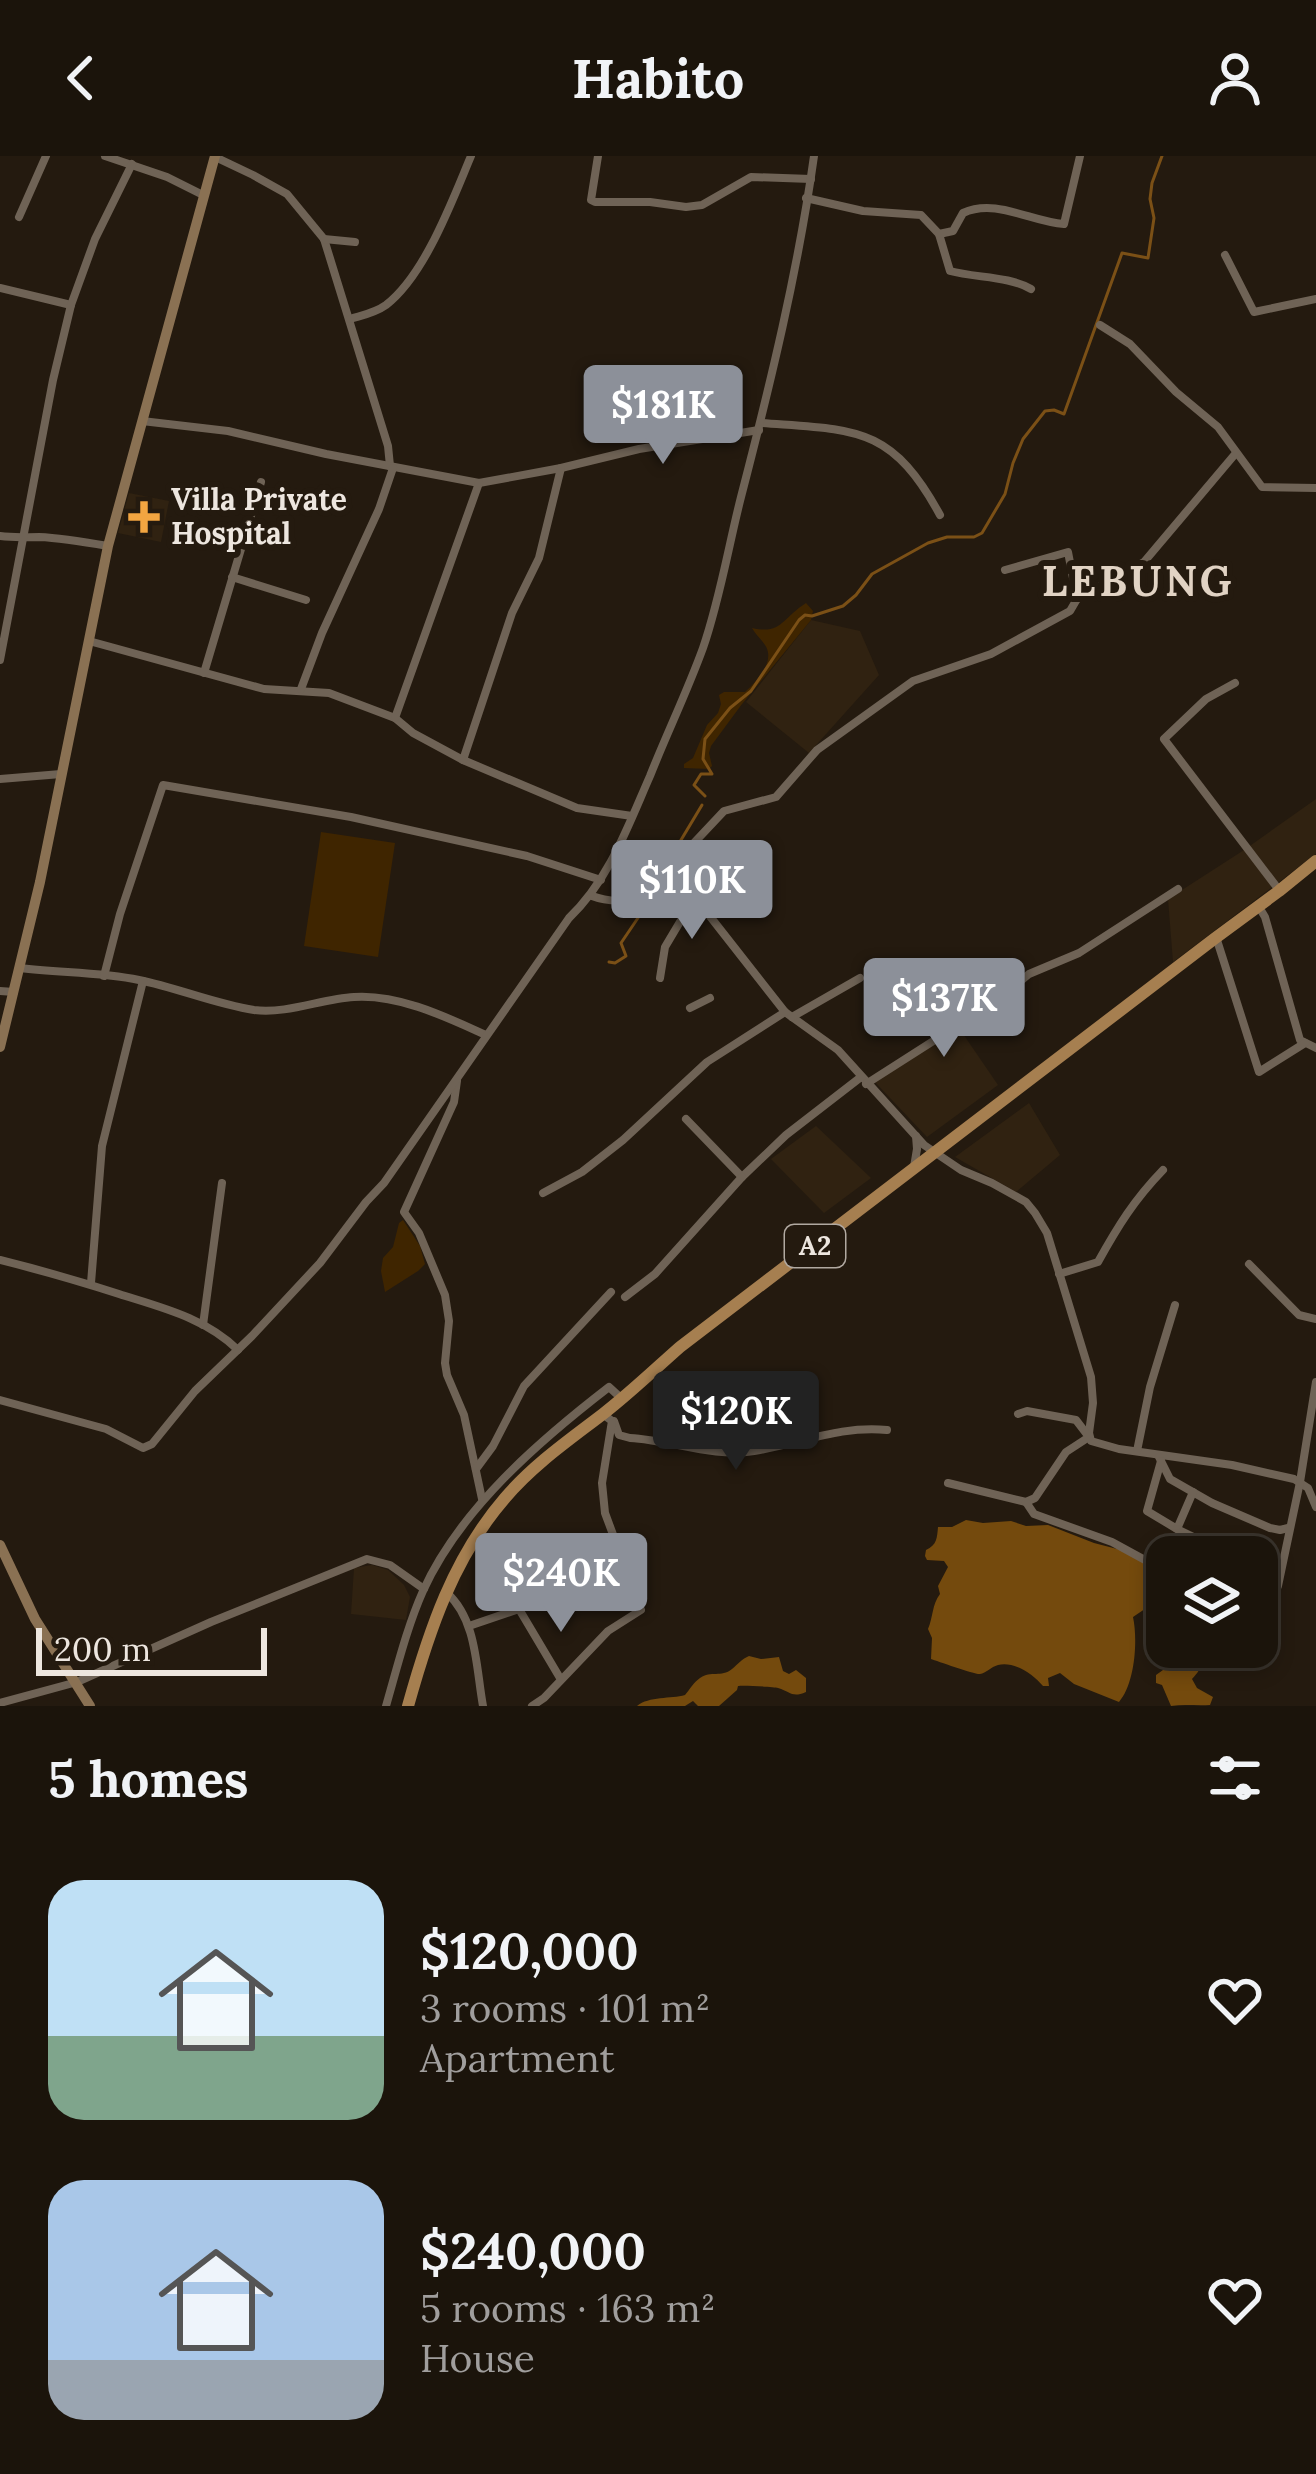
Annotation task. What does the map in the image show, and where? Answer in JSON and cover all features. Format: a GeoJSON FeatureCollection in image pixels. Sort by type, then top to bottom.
{"type":"FeatureCollection","features":[{"type":"Feature","properties":{"kind":"main road"},"geometry":{"type":"LineString","coordinates":[[0,1047],[7,991],[18,968],[40,882],[108,546],[215,157]]}},
{"type":"Feature","properties":{"kind":"main road","name":"A2"},"geometry":{"type":"LineString","coordinates":[[408,1706],[446,1592],[472,1543],[506,1496],[548,1455],[607,1417],[621,1398],[680,1347],[1316,860]]}},
{"type":"Feature","properties":{"kind":"main road"},"geometry":{"type":"LineString","coordinates":[[0,1545],[35,1618],[90,1706]]}},
{"type":"Feature","properties":{"kind":"street"},"geometry":{"type":"LineString","coordinates":[[19,217],[46,156]]}},
{"type":"Feature","properties":{"kind":"street"},"geometry":{"type":"LineString","coordinates":[[105,156],[203,195]]}},
{"type":"Feature","properties":{"kind":"street"},"geometry":{"type":"LineString","coordinates":[[350,319],[388,303],[410,278],[432,244],[472,156]]}},
{"type":"Feature","properties":{"kind":"street"},"geometry":{"type":"LineString","coordinates":[[598,156],[591,200],[595,202],[686,207],[703,205],[751,177],[811,179]]}},
{"type":"Feature","properties":{"kind":"street"},"geometry":{"type":"LineString","coordinates":[[0,1400],[106,1429],[143,1448],[152,1444],[195,1391],[320,1263],[384,1183],[569,918],[592,896],[632,816],[717,603],[761,426],[814,156]]}},
{"type":"Feature","properties":{"kind":"street"},"geometry":{"type":"LineString","coordinates":[[939,234],[953,231],[963,213],[979,208],[1064,224],[1081,156]]}},
{"type":"Feature","properties":{"kind":"street"},"geometry":{"type":"LineString","coordinates":[[215,157],[287,194],[324,239],[388,446],[391,467],[379,509],[301,689]]}},
{"type":"Feature","properties":{"kind":"street"},"geometry":{"type":"LineString","coordinates":[[0,660],[52,380],[71,305],[95,239],[132,164]]}},
{"type":"Feature","properties":{"kind":"street"},"geometry":{"type":"LineString","coordinates":[[806,198],[863,211],[921,215],[939,234],[950,272],[1017,281],[1031,289]]}},
{"type":"Feature","properties":{"kind":"street"},"geometry":{"type":"LineString","coordinates":[[324,239],[355,242]]}},
{"type":"Feature","properties":{"kind":"street"},"geometry":{"type":"LineString","coordinates":[[1225,255],[1254,312],[1316,299]]}},
{"type":"Feature","properties":{"kind":"street"},"geometry":{"type":"LineString","coordinates":[[0,288],[71,305]]}},
{"type":"Feature","properties":{"kind":"street"},"geometry":{"type":"LineString","coordinates":[[1100,326],[1130,344],[1218,427],[1262,487],[1316,488]]}},
{"type":"Feature","properties":{"kind":"street"},"geometry":{"type":"LineString","coordinates":[[142,421],[228,430],[479,483],[761,426],[847,430],[880,441],[912,470],[940,515]]}},
{"type":"Feature","properties":{"kind":"street"},"geometry":{"type":"LineString","coordinates":[[660,978],[665,947],[691,900],[692,845],[724,811],[776,797],[817,751],[914,681],[991,654],[1070,611],[1077,599],[1144,562],[1236,453]]}},
{"type":"Feature","properties":{"kind":"street"},"geometry":{"type":"LineString","coordinates":[[464,760],[512,614],[539,557],[561,468]]}},
{"type":"Feature","properties":{"kind":"street"},"geometry":{"type":"LineString","coordinates":[[204,673],[261,482]]}},
{"type":"Feature","properties":{"kind":"street"},"geometry":{"type":"LineString","coordinates":[[395,718],[479,483]]}},
{"type":"Feature","properties":{"kind":"street"},"geometry":{"type":"LineString","coordinates":[[0,536],[108,546]]}},
{"type":"Feature","properties":{"kind":"street"},"geometry":{"type":"LineString","coordinates":[[1005,570],[1068,552],[1077,599]]}},
{"type":"Feature","properties":{"kind":"street"},"geometry":{"type":"LineString","coordinates":[[232,577],[305,600]]}},
{"type":"Feature","properties":{"kind":"street"},"geometry":{"type":"LineString","coordinates":[[87,640],[264,689],[329,693],[395,718],[464,760],[577,808],[632,816]]}},
{"type":"Feature","properties":{"kind":"street"},"geometry":{"type":"LineString","coordinates":[[1234,683],[1206,699],[1164,739],[1280,891]]}},
{"type":"Feature","properties":{"kind":"street"},"geometry":{"type":"LineString","coordinates":[[0,779],[62,774]]}},
{"type":"Feature","properties":{"kind":"street"},"geometry":{"type":"LineString","coordinates":[[104,976],[163,785],[351,817],[527,856],[602,880]]}},
{"type":"Feature","properties":{"kind":"street"},"geometry":{"type":"LineString","coordinates":[[625,1297],[655,1274],[786,1135],[863,1081],[999,999],[1029,974],[1079,953],[1178,889]]}},
{"type":"Feature","properties":{"kind":"street"},"geometry":{"type":"LineString","coordinates":[[592,896],[620,903],[691,900],[706,910],[789,1015],[838,1050],[933,1153],[1026,1202],[1047,1233],[1091,1378],[1089,1437]]}},
{"type":"Feature","properties":{"kind":"street"},"geometry":{"type":"LineString","coordinates":[[1259,907],[1300,1040],[1316,1048]]}},
{"type":"Feature","properties":{"kind":"street"},"geometry":{"type":"LineString","coordinates":[[1216,937],[1259,1072],[1305,1043]]}},
{"type":"Feature","properties":{"kind":"street"},"geometry":{"type":"LineString","coordinates":[[18,968],[143,981],[256,1010],[372,997],[440,1014],[486,1035]]}},
{"type":"Feature","properties":{"kind":"street"},"geometry":{"type":"LineString","coordinates":[[543,1193],[623,1140],[707,1062],[860,978]]}},
{"type":"Feature","properties":{"kind":"street"},"geometry":{"type":"LineString","coordinates":[[91,1283],[102,1146],[143,981]]}},
{"type":"Feature","properties":{"kind":"street"},"geometry":{"type":"LineString","coordinates":[[690,1008],[710,998]]}},
{"type":"Feature","properties":{"kind":"street"},"geometry":{"type":"LineString","coordinates":[[457,1080],[454,1102],[404,1213],[419,1232],[445,1295],[447,1375],[464,1415],[482,1499]]}},
{"type":"Feature","properties":{"kind":"street"},"geometry":{"type":"LineString","coordinates":[[686,1119],[742,1177]]}},
{"type":"Feature","properties":{"kind":"street"},"geometry":{"type":"LineString","coordinates":[[913,1169],[916,1136]]}},
{"type":"Feature","properties":{"kind":"street"},"geometry":{"type":"LineString","coordinates":[[1059,1274],[1099,1262],[1114,1229],[1163,1170]]}},
{"type":"Feature","properties":{"kind":"street"},"geometry":{"type":"LineString","coordinates":[[203,1325],[222,1184]]}},
{"type":"Feature","properties":{"kind":"street"},"geometry":{"type":"LineString","coordinates":[[0,1260],[159,1306],[203,1325],[238,1350]]}},
{"type":"Feature","properties":{"kind":"street"},"geometry":{"type":"LineString","coordinates":[[1249,1264],[1299,1315],[1316,1319]]}},
{"type":"Feature","properties":{"kind":"street"},"geometry":{"type":"LineString","coordinates":[[476,1469],[524,1386],[611,1292]]}},
{"type":"Feature","properties":{"kind":"street"},"geometry":{"type":"LineString","coordinates":[[1137,1451],[1175,1305]]}},
{"type":"Feature","properties":{"kind":"street"},"geometry":{"type":"LineString","coordinates":[[1278,1586],[1316,1382]]}},
{"type":"Feature","properties":{"kind":"street"},"geometry":{"type":"LineString","coordinates":[[386,1706],[424,1589],[482,1499],[609,1387],[621,1398]]}},
{"type":"Feature","properties":{"kind":"street"},"geometry":{"type":"LineString","coordinates":[[1018,1414],[1027,1411],[1076,1420],[1096,1443],[1160,1459],[1232,1465],[1300,1482],[1316,1507]]}},
{"type":"Feature","properties":{"kind":"street"},"geometry":{"type":"LineString","coordinates":[[532,1706],[608,1630],[641,1610],[605,1513],[602,1483],[607,1417],[615,1421],[620,1435],[630,1438],[724,1451],[750,1452],[851,1430],[886,1430]]}},
{"type":"Feature","properties":{"kind":"street"},"geometry":{"type":"LineString","coordinates":[[948,1483],[1026,1502],[1035,1498],[1072,1446],[1089,1437]]}},
{"type":"Feature","properties":{"kind":"street"},"geometry":{"type":"LineString","coordinates":[[1305,1453],[1316,1454]]}},
{"type":"Feature","properties":{"kind":"street"},"geometry":{"type":"LineString","coordinates":[[1160,1459],[1171,1479],[1193,1492],[1248,1520],[1288,1528]]}},
{"type":"Feature","properties":{"kind":"street"},"geometry":{"type":"LineString","coordinates":[[1160,1459],[1147,1511],[1191,1536]]}},
{"type":"Feature","properties":{"kind":"street"},"geometry":{"type":"LineString","coordinates":[[1177,1529],[1193,1492]]}},
{"type":"Feature","properties":{"kind":"street"},"geometry":{"type":"LineString","coordinates":[[1026,1502],[1034,1514],[1112,1542],[1146,1561]]}},
{"type":"Feature","properties":{"kind":"street"},"geometry":{"type":"LineString","coordinates":[[0,1703],[77,1682],[367,1558],[390,1565],[424,1589]]}},
{"type":"Feature","properties":{"kind":"street"},"geometry":{"type":"LineString","coordinates":[[469,1626],[519,1609],[567,1579],[622,1559]]}},
{"type":"Feature","properties":{"kind":"street"},"geometry":{"type":"LineString","coordinates":[[446,1592],[464,1610],[482,1706]]}},
{"type":"Feature","properties":{"kind":"street"},"geometry":{"type":"LineString","coordinates":[[519,1609],[561,1680]]}},
{"type":"Feature","properties":{"kind":"street"},"geometry":{"type":"LineString","coordinates":[[393,1683],[413,1689]]}},
{"type":"Feature","properties":{"kind":"shaded area","name":"Villa Private Hospital"},"geometry":{"type":"Polygon","coordinates":[[[129,493],[169,501],[161,542],[118,533],[129,493]]]}},
{"type":"Feature","properties":{"kind":"shaded area"},"geometry":{"type":"Polygon","coordinates":[[[806,603],[813,611],[811,620],[711,746],[712,766],[684,768],[718,713],[719,695],[745,692],[764,670],[768,651],[752,628],[776,627],[806,603]]]}},
{"type":"Feature","properties":{"kind":"shaded area"},"geometry":{"type":"Polygon","coordinates":[[[811,620],[860,631],[879,675],[809,753],[746,702],[811,620]]]}},
{"type":"Feature","properties":{"kind":"shaded area"},"geometry":{"type":"Polygon","coordinates":[[[1316,799],[1316,854],[1173,962],[1168,899],[1316,799]]]}},
{"type":"Feature","properties":{"kind":"shaded area"},"geometry":{"type":"Polygon","coordinates":[[[321,832],[395,843],[378,957],[304,946],[321,832]]]}},
{"type":"Feature","properties":{"kind":"shaded area"},"geometry":{"type":"Polygon","coordinates":[[[959,1028],[998,1085],[927,1137],[874,1081],[959,1028]]]}},
{"type":"Feature","properties":{"kind":"shaded area"},"geometry":{"type":"Polygon","coordinates":[[[1029,1103],[1060,1155],[1016,1192],[955,1157],[1029,1103]]]}},
{"type":"Feature","properties":{"kind":"shaded area"},"geometry":{"type":"Polygon","coordinates":[[[816,1126],[871,1178],[824,1213],[771,1159],[816,1126]]]}},
{"type":"Feature","properties":{"kind":"shaded area"},"geometry":{"type":"Polygon","coordinates":[[[403,1220],[425,1264],[385,1292],[383,1258],[393,1247],[403,1220]]]}},
{"type":"Feature","properties":{"kind":"shaded area"},"geometry":{"type":"Polygon","coordinates":[[[966,1520],[1048,1525],[1146,1563],[1146,1608],[1133,1617],[1134,1661],[1119,1702],[1074,1684],[1060,1673],[1048,1678],[1049,1686],[1043,1686],[1010,1665],[980,1674],[931,1659],[928,1629],[940,1594],[938,1586],[948,1567],[944,1561],[925,1556],[938,1527],[966,1520]]]}},
{"type":"Feature","properties":{"kind":"shaded area"},"geometry":{"type":"Polygon","coordinates":[[[372,1565],[388,1570],[404,1585],[410,1597],[406,1620],[351,1614],[354,1568],[372,1565]]]}},
{"type":"Feature","properties":{"kind":"shaded area"},"geometry":{"type":"Polygon","coordinates":[[[749,1656],[779,1657],[783,1671],[796,1670],[806,1678],[806,1692],[738,1686],[719,1706],[698,1706],[693,1701],[685,1706],[637,1706],[685,1695],[700,1678],[728,1672],[749,1656]]]}},
{"type":"Feature","properties":{"kind":"shaded area"},"geometry":{"type":"Polygon","coordinates":[[[1200,1668],[1192,1679],[1213,1697],[1210,1705],[1171,1706],[1162,1685],[1156,1683],[1156,1675],[1163,1670],[1200,1668]]]}},
{"type":"Feature","properties":{"kind":"waterway"},"geometry":{"type":"LineString","coordinates":[[705,796],[694,785],[701,774],[712,774],[703,759],[705,739],[751,691],[799,620],[843,606],[872,574],[928,543],[982,533],[1005,494],[1023,439],[1045,411],[1064,414],[1122,253],[1148,258],[1154,218],[1152,183],[1162,156]]}},
{"type":"Feature","properties":{"kind":"waterway"},"geometry":{"type":"LineString","coordinates":[[649,891],[651,880],[666,865],[702,805]]}},
{"type":"Feature","properties":{"kind":"waterway"},"geometry":{"type":"LineString","coordinates":[[609,962],[626,956],[621,943],[642,912]]}},
{"type":"Feature","properties":{"kind":"place","name":"Villa Private Hospital"},"geometry":{"type":"Point","coordinates":[144,517]}},
{"type":"Feature","properties":{"kind":"district","name":"LEBUNG"},"geometry":{"type":"Point","coordinates":[1138,581]}}]}
